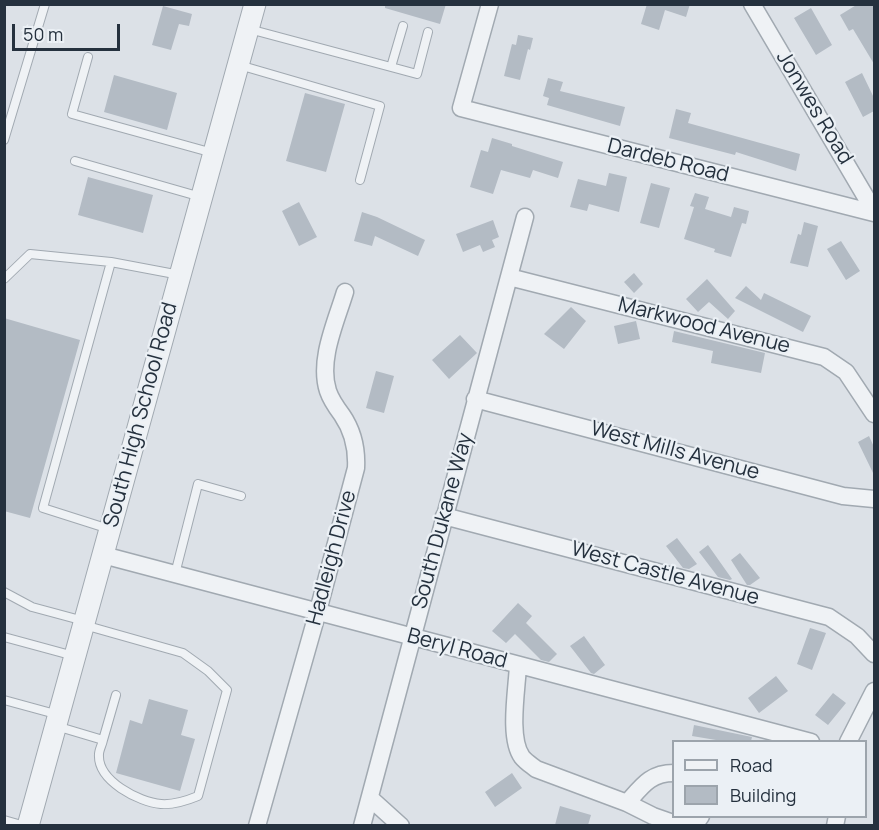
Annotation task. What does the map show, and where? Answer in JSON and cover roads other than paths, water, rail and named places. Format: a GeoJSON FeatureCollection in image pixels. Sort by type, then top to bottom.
{"type":"FeatureCollection","features":[{"type":"Feature","properties":{"kind":"street","name":"South High School Road"},"geometry":{"type":"LineString","coordinates":[[26,825],[255,4]]}},
{"type":"Feature","properties":{"kind":"street","name":"Dardeb Road"},"geometry":{"type":"LineString","coordinates":[[490,4],[461,108],[874,212]]}},
{"type":"Feature","properties":{"kind":"street","name":"Jonwes Road"},"geometry":{"type":"LineString","coordinates":[[752,4],[874,212]]}},
{"type":"Feature","properties":{"kind":"street","name":"South Dukane Way"},"geometry":{"type":"LineString","coordinates":[[362,825],[525,217]]}},
{"type":"Feature","properties":{"kind":"street","name":"Markwood Avenue"},"geometry":{"type":"LineString","coordinates":[[509,277],[824,357],[846,372],[874,414]]}},
{"type":"Feature","properties":{"kind":"street","name":"Hadleigh Drive"},"geometry":{"type":"LineString","coordinates":[[257,825],[356,468],[356,450],[351,431],[329,394],[325,376],[327,358],[345,292]]}},
{"type":"Feature","properties":{"kind":"street","name":"West Mills Avenue"},"geometry":{"type":"LineString","coordinates":[[476,399],[843,496],[874,499]]}},
{"type":"Feature","properties":{"kind":"street","name":"West Castle Avenue"},"geometry":{"type":"LineString","coordinates":[[444,516],[829,617],[857,636],[874,654]]}},
{"type":"Feature","properties":{"kind":"street","name":"Beryl Road"},"geometry":{"type":"LineString","coordinates":[[103,555],[807,740]]}},
{"type":"Feature","properties":{"kind":"street"},"geometry":{"type":"LineString","coordinates":[[518,665],[515,737],[521,756],[536,769],[673,823],[696,823],[700,818]]}},
{"type":"Feature","properties":{"kind":"street"},"geometry":{"type":"LineString","coordinates":[[849,740],[874,691]]}},
{"type":"Feature","properties":{"kind":"street"},"geometry":{"type":"LineString","coordinates":[[627,803],[647,781],[660,773],[672,773]]}},
{"type":"Feature","properties":{"kind":"street"},"geometry":{"type":"LineString","coordinates":[[370,798],[401,825]]}},
{"type":"Feature","properties":{"kind":"lane"},"geometry":{"type":"LineString","coordinates":[[4,140],[45,4]]}},
{"type":"Feature","properties":{"kind":"lane"},"geometry":{"type":"LineString","coordinates":[[391,67],[403,26]]}},
{"type":"Feature","properties":{"kind":"lane"},"geometry":{"type":"LineString","coordinates":[[248,29],[417,74],[428,32]]}},
{"type":"Feature","properties":{"kind":"lane"},"geometry":{"type":"LineString","coordinates":[[88,57],[72,114],[214,153]]}},
{"type":"Feature","properties":{"kind":"lane"},"geometry":{"type":"LineString","coordinates":[[238,65],[380,106],[360,180]]}},
{"type":"Feature","properties":{"kind":"lane"},"geometry":{"type":"LineString","coordinates":[[75,161],[202,197]]}},
{"type":"Feature","properties":{"kind":"lane"},"geometry":{"type":"LineString","coordinates":[[4,279],[30,254],[111,262],[180,275]]}},
{"type":"Feature","properties":{"kind":"lane"},"geometry":{"type":"LineString","coordinates":[[110,529],[43,508],[111,262]]}},
{"type":"Feature","properties":{"kind":"lane"},"geometry":{"type":"LineString","coordinates":[[175,573],[198,484],[241,496]]}},
{"type":"Feature","properties":{"kind":"lane"},"geometry":{"type":"LineString","coordinates":[[4,592],[32,607],[183,653],[208,671],[227,690],[198,796],[180,803],[160,804],[140,799],[121,789],[105,773],[99,756],[116,695]]}},
{"type":"Feature","properties":{"kind":"lane"},"geometry":{"type":"LineString","coordinates":[[4,637],[74,656]]}},
{"type":"Feature","properties":{"kind":"lane"},"geometry":{"type":"LineString","coordinates":[[4,700],[103,740]]}},
{"type":"Feature","properties":{"kind":"lane"},"geometry":{"type":"LineString","coordinates":[[4,820],[26,825]]}}]}
